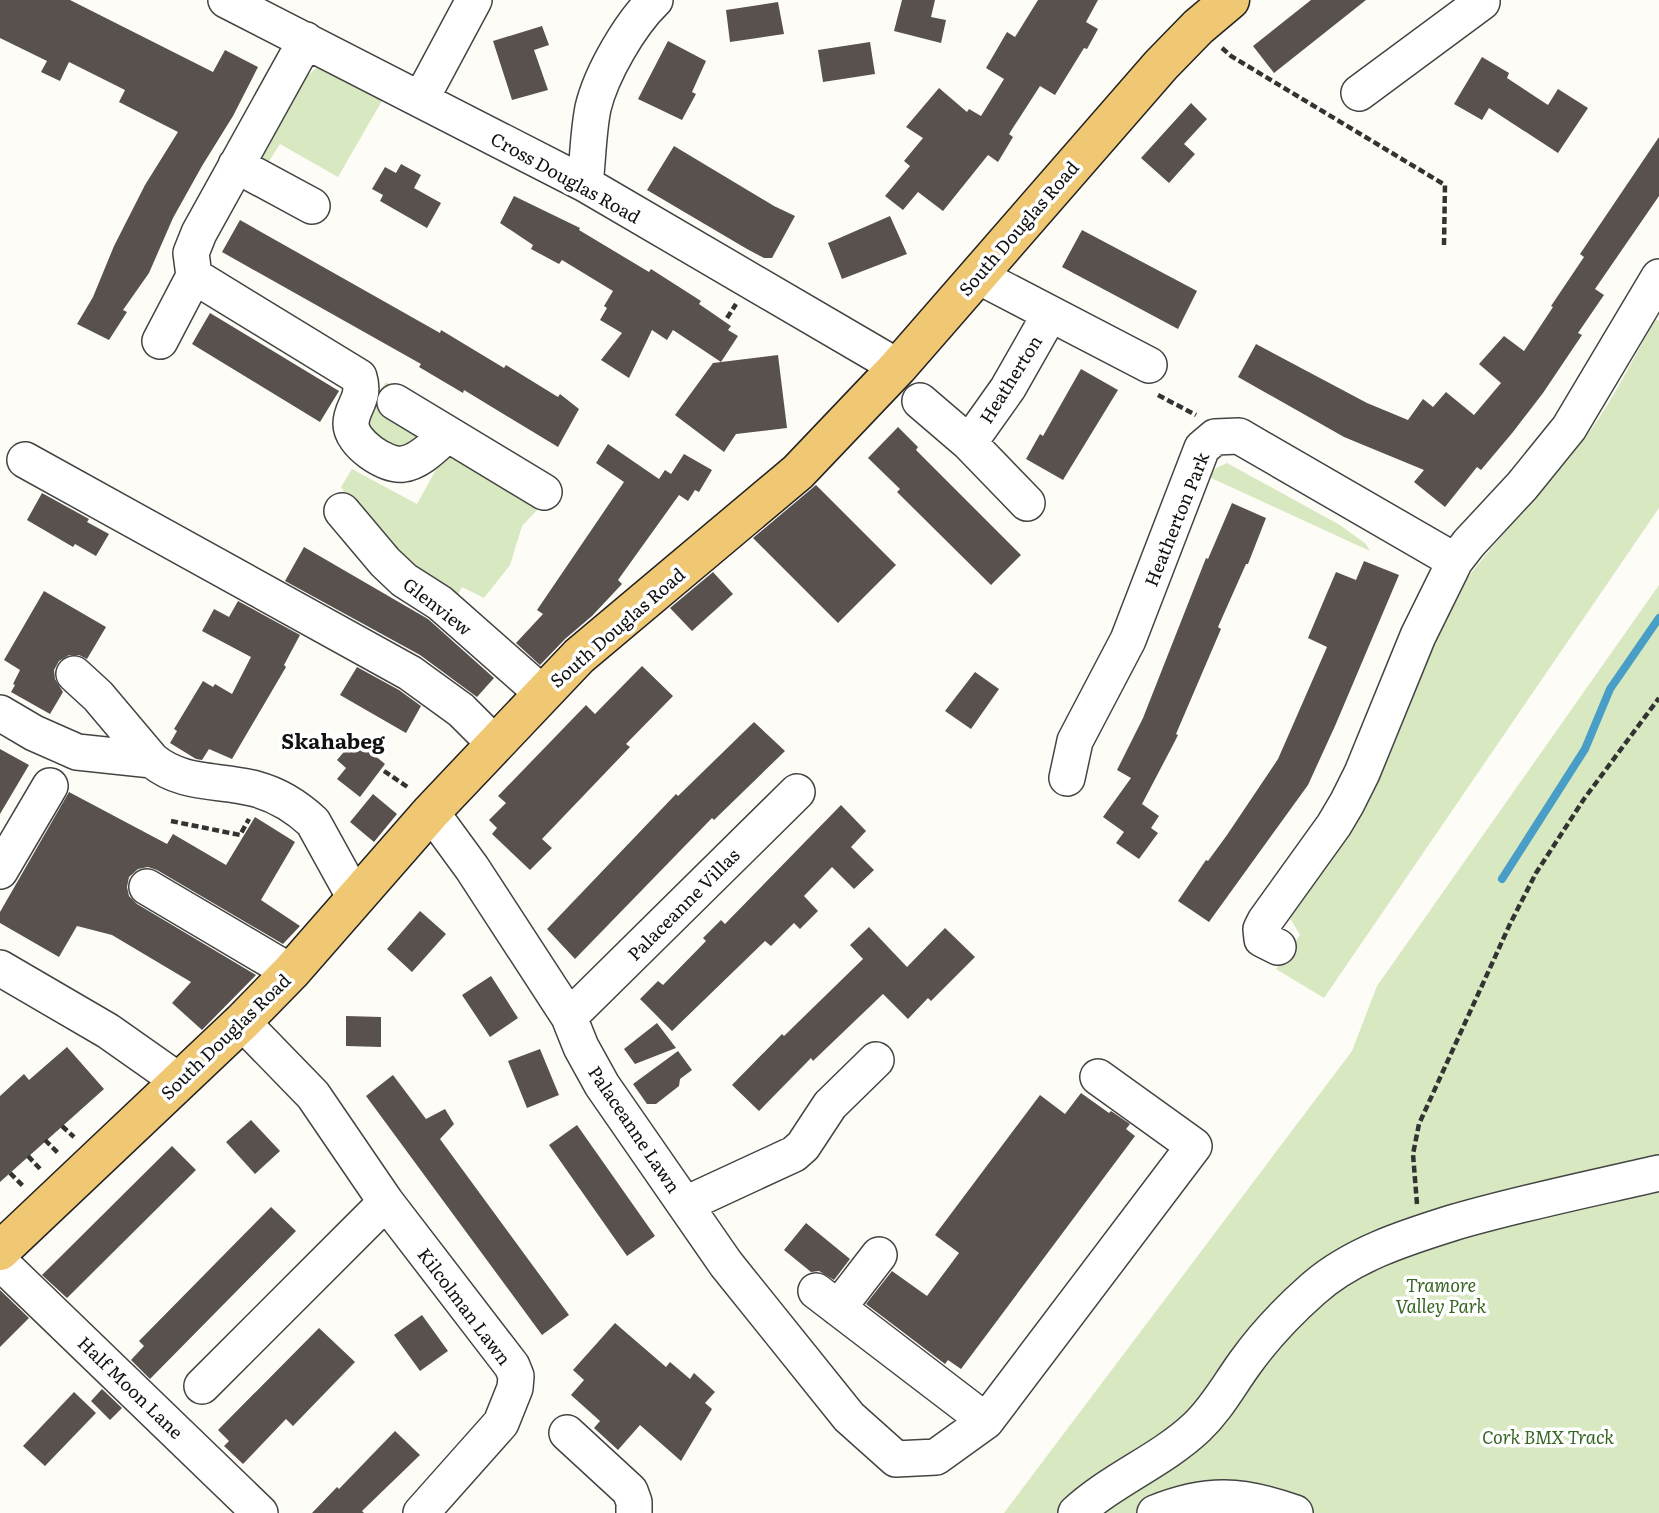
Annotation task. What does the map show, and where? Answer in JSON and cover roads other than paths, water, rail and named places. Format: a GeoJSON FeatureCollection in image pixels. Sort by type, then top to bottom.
{"type":"FeatureCollection","features":[{"type":"Feature","properties":{"kind":"main road","name":"South Douglas Road"},"geometry":{"type":"LineString","coordinates":[[0,1251],[242,1022],[291,972],[355,898],[425,803],[494,743],[542,693],[617,623],[798,472],[898,367],[1100,134],[1198,27],[1230,0]]}},
{"type":"Feature","properties":{"kind":"street","name":"Cross Douglas Road"},"geometry":{"type":"LineString","coordinates":[[226,0],[585,184],[898,367]]}},
{"type":"Feature","properties":{"kind":"street"},"geometry":{"type":"LineString","coordinates":[[421,99],[474,0]]}},
{"type":"Feature","properties":{"kind":"street"},"geometry":{"type":"LineString","coordinates":[[585,184],[593,108],[600,87],[635,23],[655,0]]}},
{"type":"Feature","properties":{"kind":"street"},"geometry":{"type":"LineString","coordinates":[[1359,93],[1464,6]]}},
{"type":"Feature","properties":{"kind":"street"},"geometry":{"type":"LineString","coordinates":[[160,341],[194,276],[191,253],[199,233],[306,40]]}},
{"type":"Feature","properties":{"kind":"street"},"geometry":{"type":"LineString","coordinates":[[236,165],[312,205]]}},
{"type":"Feature","properties":{"kind":"street","name":"Heatherton"},"geometry":{"type":"LineString","coordinates":[[978,275],[1050,314],[1150,378]]}},
{"type":"Feature","properties":{"kind":"street"},"geometry":{"type":"LineString","coordinates":[[194,276],[359,377],[362,390],[351,421],[353,436],[360,446],[395,464],[405,464],[424,454],[448,434]]}},
{"type":"Feature","properties":{"kind":"street"},"geometry":{"type":"LineString","coordinates":[[1278,947],[1262,939],[1261,929],[1347,803],[1418,636],[1455,561],[1569,428],[1650,291]]}},
{"type":"Feature","properties":{"kind":"street","name":"Heatherton"},"geometry":{"type":"LineString","coordinates":[[969,443],[1007,388],[1050,314]]}},
{"type":"Feature","properties":{"kind":"street","name":"Heatherton"},"geometry":{"type":"LineString","coordinates":[[920,401],[969,443],[1027,503]]}},
{"type":"Feature","properties":{"kind":"street"},"geometry":{"type":"LineString","coordinates":[[396,402],[544,492]]}},
{"type":"Feature","properties":{"kind":"street","name":"Heatherton Park"},"geometry":{"type":"LineString","coordinates":[[1068,778],[1075,740],[1128,640],[1202,448],[1215,437],[1238,436],[1455,561]]}},
{"type":"Feature","properties":{"kind":"street"},"geometry":{"type":"LineString","coordinates":[[25,460],[410,673],[461,710],[494,743]]}},
{"type":"Feature","properties":{"kind":"street","name":"Glenview"},"geometry":{"type":"LineString","coordinates":[[342,511],[385,562],[404,580],[440,603],[542,693]]}},
{"type":"Feature","properties":{"kind":"street"},"geometry":{"type":"LineString","coordinates":[[74,674],[98,696],[152,760],[177,776],[257,789],[297,807],[313,822],[355,898]]}},
{"type":"Feature","properties":{"kind":"street"},"geometry":{"type":"LineString","coordinates":[[0,713],[34,733],[77,752],[152,760]]}},
{"type":"Feature","properties":{"kind":"street"},"geometry":{"type":"LineString","coordinates":[[0,871],[50,786]]}},
{"type":"Feature","properties":{"kind":"street","name":"Palaceanne Villas"},"geometry":{"type":"LineString","coordinates":[[569,1017],[797,792]]}},
{"type":"Feature","properties":{"kind":"street","name":"Palaceanne Lawn"},"geometry":{"type":"LineString","coordinates":[[425,803],[472,868],[569,1017],[581,1047],[602,1085],[686,1204],[794,1154],[803,1146],[830,1105],[876,1060]]}},
{"type":"Feature","properties":{"kind":"street"},"geometry":{"type":"LineString","coordinates":[[147,887],[291,972]]}},
{"type":"Feature","properties":{"kind":"street"},"geometry":{"type":"LineString","coordinates":[[0,968],[108,1031],[180,1081]]}},
{"type":"Feature","properties":{"kind":"street","name":"Kilcolman Lawn"},"geometry":{"type":"LineString","coordinates":[[242,1022],[313,1095],[386,1202],[512,1366],[516,1376],[511,1403],[501,1423],[422,1513]]}},
{"type":"Feature","properties":{"kind":"street"},"geometry":{"type":"LineString","coordinates":[[686,1204],[726,1264],[849,1417],[896,1459],[936,1457],[986,1420],[1194,1146],[1098,1077]]}},
{"type":"Feature","properties":{"kind":"street"},"geometry":{"type":"LineString","coordinates":[[1076,1513],[1090,1500],[1170,1449],[1198,1426],[1223,1397],[1267,1335],[1317,1286],[1382,1247],[1421,1232],[1493,1211],[1659,1173]]}},
{"type":"Feature","properties":{"kind":"street"},"geometry":{"type":"LineString","coordinates":[[202,1387],[386,1202]]}},
{"type":"Feature","properties":{"kind":"street"},"geometry":{"type":"LineString","coordinates":[[879,1255],[827,1299],[986,1420]]}},
{"type":"Feature","properties":{"kind":"street","name":"Half Moon Lane"},"geometry":{"type":"LineString","coordinates":[[0,1262],[260,1513]]}},
{"type":"Feature","properties":{"kind":"street"},"geometry":{"type":"LineString","coordinates":[[567,1433],[630,1491],[634,1513]]}},
{"type":"Feature","properties":{"kind":"street"},"geometry":{"type":"LineString","coordinates":[[1154,1513],[1186,1501],[1224,1497],[1265,1503],[1295,1513]]}},
{"type":"Feature","properties":{"kind":"waterway"},"geometry":{"type":"LineString","coordinates":[[1502,879],[1585,749],[1610,689],[1659,618]]}},
{"type":"Feature","properties":{"kind":"district","name":"Skahabeg"},"geometry":{"type":"Point","coordinates":[333,739]}},
{"type":"Feature","properties":{"kind":"park label","name":"Tramore Valley Park"},"geometry":{"type":"Point","coordinates":[1441,1294]}},
{"type":"Feature","properties":{"kind":"park label","name":"Cork BMX Track"},"geometry":{"type":"Point","coordinates":[1548,1436]}}]}
